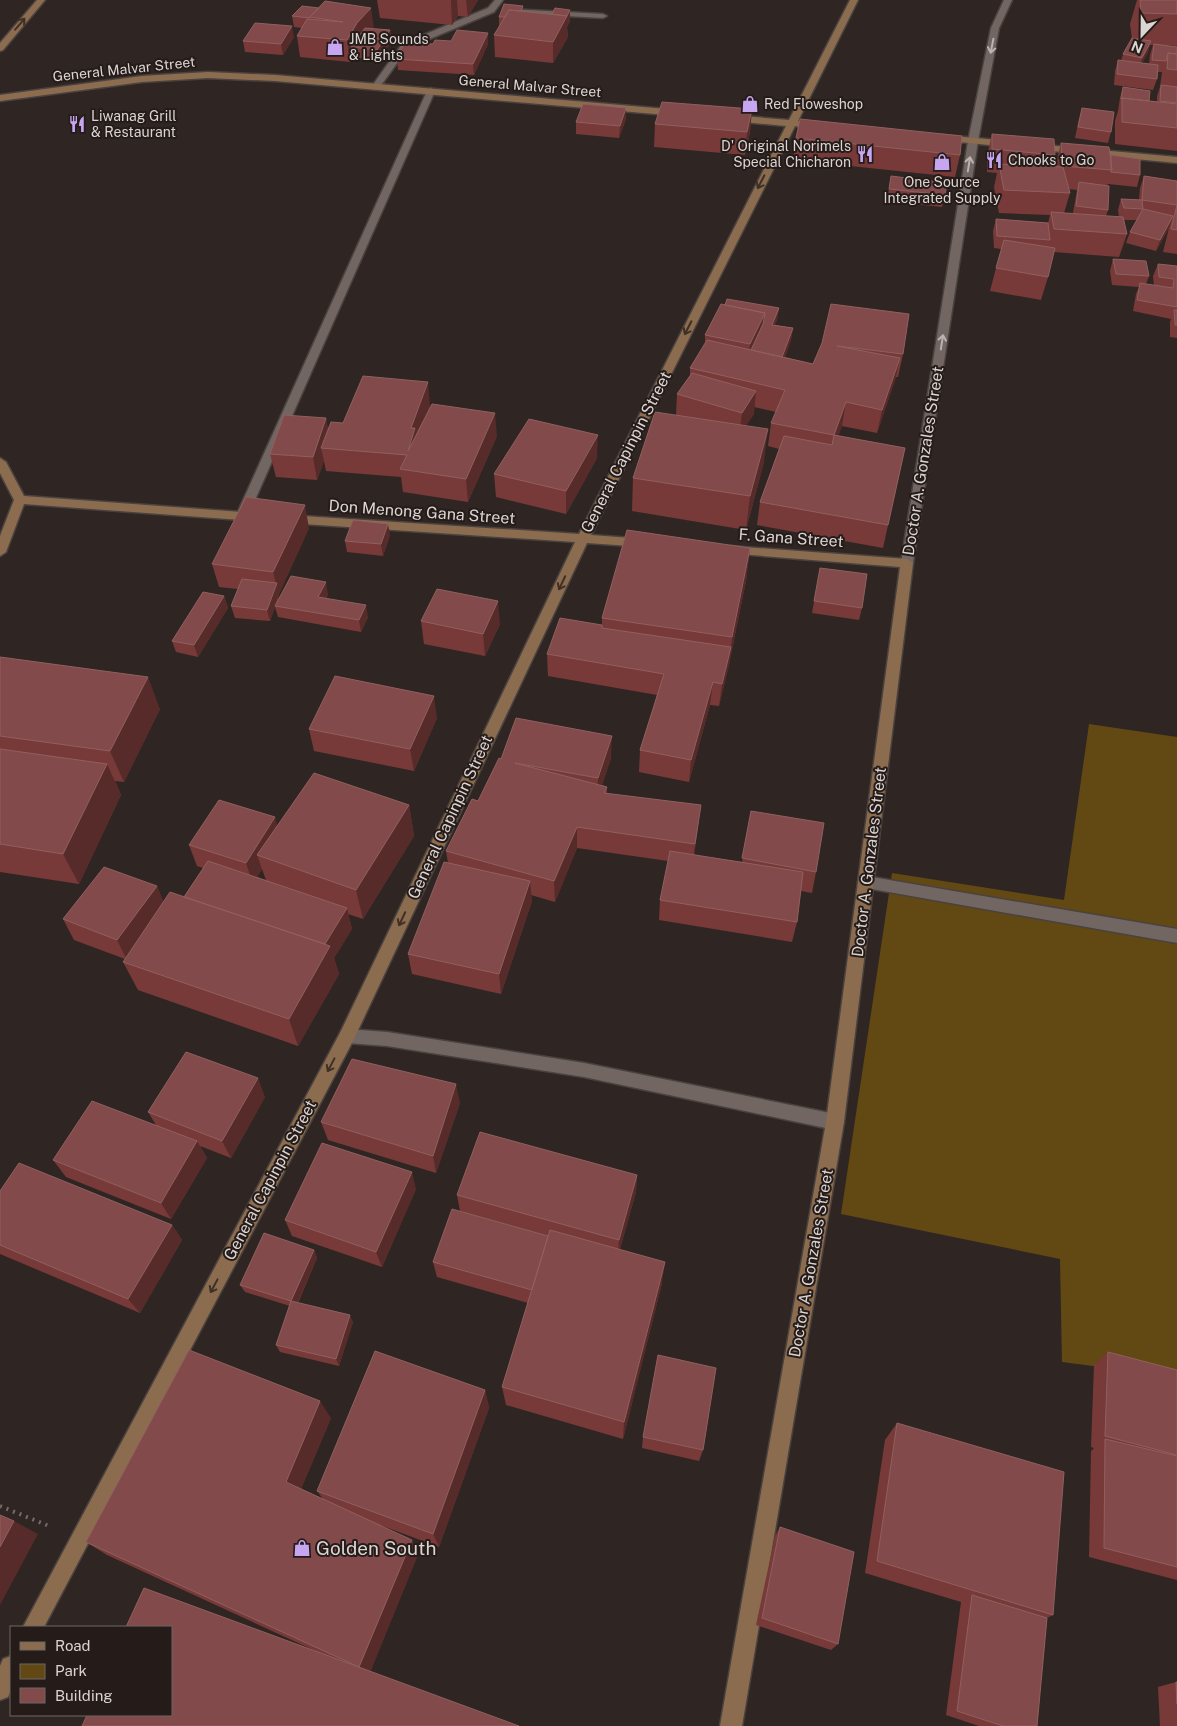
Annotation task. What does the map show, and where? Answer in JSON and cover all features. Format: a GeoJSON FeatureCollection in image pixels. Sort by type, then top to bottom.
{"type":"FeatureCollection","features":[{"type":"Feature","properties":{"kind":"street"},"geometry":{"type":"LineString","coordinates":[[0,48],[41,0]]}},
{"type":"Feature","properties":{"kind":"street"},"geometry":{"type":"LineString","coordinates":[[491,10],[499,0]]}},
{"type":"Feature","properties":{"kind":"street","name":"General Capinpin Street"},"geometry":{"type":"LineString","coordinates":[[34,1626],[346,1036],[583,539],[790,123],[854,0]]}},
{"type":"Feature","properties":{"kind":"street","name":"Doctor A. Gonzales Street"},"geometry":{"type":"LineString","coordinates":[[730,1726],[835,1122],[907,563],[973,141],[995,28],[1008,0]]}},
{"type":"Feature","properties":{"kind":"street"},"geometry":{"type":"LineString","coordinates":[[376,86],[405,46],[491,10],[602,16]]}},
{"type":"Feature","properties":{"kind":"street","name":"General Malvar Street"},"geometry":{"type":"LineString","coordinates":[[0,98],[142,79],[208,75],[376,86],[684,114]]}},
{"type":"Feature","properties":{"kind":"street"},"geometry":{"type":"LineString","coordinates":[[242,516],[431,91]]}},
{"type":"Feature","properties":{"kind":"street"},"geometry":{"type":"LineString","coordinates":[[722,117],[810,125]]}},
{"type":"Feature","properties":{"kind":"street"},"geometry":{"type":"LineString","coordinates":[[935,137],[1177,160]]}},
{"type":"Feature","properties":{"kind":"street"},"geometry":{"type":"LineString","coordinates":[[0,462],[20,500],[0,552]]}},
{"type":"Feature","properties":{"kind":"street","name":"Don Menong Gana Street"},"geometry":{"type":"LineString","coordinates":[[20,500],[583,539]]}},
{"type":"Feature","properties":{"kind":"street"},"geometry":{"type":"LineString","coordinates":[[583,539],[662,545]]}},
{"type":"Feature","properties":{"kind":"street","name":"F. Gana Street"},"geometry":{"type":"LineString","coordinates":[[721,549],[907,563]]}},
{"type":"Feature","properties":{"kind":"street"},"geometry":{"type":"LineString","coordinates":[[866,882],[1177,936]]}},
{"type":"Feature","properties":{"kind":"street"},"geometry":{"type":"LineString","coordinates":[[346,1036],[387,1039],[584,1070],[835,1122]]}},
{"type":"Feature","properties":{"kind":"street"},"geometry":{"type":"LineString","coordinates":[[0,1689],[10,1669]]}},
{"type":"Feature","properties":{"kind":"path"},"geometry":{"type":"LineString","coordinates":[[0,1506],[80,1539]]}},
{"type":"Feature","properties":{"kind":"green space"},"geometry":{"type":"Polygon","coordinates":[[[1089,724],[1177,737],[1177,1377],[1062,1362],[1060,1259],[841,1214],[892,873],[1064,900],[1089,724]]]}},
{"type":"Feature","properties":{"kind":"building"},"geometry":{"type":"Polygon","coordinates":[[[1140,0],[1177,0],[1177,14],[1141,13],[1140,0]]]}},
{"type":"Feature","properties":{"kind":"building"},"geometry":{"type":"Polygon","coordinates":[[[325,1],[371,8],[357,23],[347,40],[297,36],[307,19],[343,22],[310,17],[325,1]]]}},
{"type":"Feature","properties":{"kind":"building"},"geometry":{"type":"Polygon","coordinates":[[[504,4],[523,6],[521,11],[509,10],[505,17],[499,17],[504,4]]]}},
{"type":"Feature","properties":{"kind":"building"},"geometry":{"type":"Polygon","coordinates":[[[302,6],[319,8],[310,18],[292,16],[302,6]]]}},
{"type":"Feature","properties":{"kind":"building"},"geometry":{"type":"Polygon","coordinates":[[[555,8],[570,10],[567,16],[552,14],[555,8]]]}},
{"type":"Feature","properties":{"kind":"building"},"geometry":{"type":"Polygon","coordinates":[[[509,10],[567,16],[553,42],[494,35],[509,10]]]}},
{"type":"Feature","properties":{"kind":"building"},"geometry":{"type":"Polygon","coordinates":[[[255,23],[292,26],[281,44],[243,41],[255,23]]]}},
{"type":"Feature","properties":{"kind":"building"},"geometry":{"type":"Polygon","coordinates":[[[365,28],[390,30],[377,50],[351,47],[365,28]]]}},
{"type":"Feature","properties":{"kind":"building"},"geometry":{"type":"Polygon","coordinates":[[[457,30],[488,33],[473,64],[397,59],[404,43],[433,44],[435,40],[451,41],[457,30]]]}},
{"type":"Feature","properties":{"kind":"building"},"geometry":{"type":"Polygon","coordinates":[[[1132,38],[1151,41],[1142,58],[1123,54],[1132,38]]]}},
{"type":"Feature","properties":{"kind":"building"},"geometry":{"type":"Polygon","coordinates":[[[1154,44],[1177,47],[1177,54],[1168,53],[1166,61],[1152,60],[1154,44]]]}},
{"type":"Feature","properties":{"kind":"building"},"geometry":{"type":"Polygon","coordinates":[[[1168,53],[1177,54],[1177,70],[1167,69],[1168,53]]]}},
{"type":"Feature","properties":{"kind":"building"},"geometry":{"type":"Polygon","coordinates":[[[1118,60],[1158,65],[1157,79],[1117,74],[1118,60]]]}},
{"type":"Feature","properties":{"kind":"building"},"geometry":{"type":"Polygon","coordinates":[[[1161,85],[1177,87],[1177,103],[1160,101],[1161,85]]]}},
{"type":"Feature","properties":{"kind":"building"},"geometry":{"type":"Polygon","coordinates":[[[1123,87],[1150,91],[1149,101],[1121,99],[1123,87]]]}},
{"type":"Feature","properties":{"kind":"building"},"geometry":{"type":"Polygon","coordinates":[[[1122,98],[1177,104],[1177,128],[1122,122],[1122,98]]]}},
{"type":"Feature","properties":{"kind":"building"},"geometry":{"type":"Polygon","coordinates":[[[662,102],[752,109],[747,132],[655,124],[662,102]]]}},
{"type":"Feature","properties":{"kind":"building"},"geometry":{"type":"Polygon","coordinates":[[[583,104],[626,108],[620,126],[576,122],[583,104]]]}},
{"type":"Feature","properties":{"kind":"building"},"geometry":{"type":"Polygon","coordinates":[[[1082,108],[1114,112],[1111,132],[1078,127],[1082,108]]]}},
{"type":"Feature","properties":{"kind":"building"},"geometry":{"type":"Polygon","coordinates":[[[800,119],[962,136],[960,155],[796,138],[800,119]]]}},
{"type":"Feature","properties":{"kind":"building"},"geometry":{"type":"Polygon","coordinates":[[[992,134],[1054,139],[1055,155],[992,149],[992,134]]]}},
{"type":"Feature","properties":{"kind":"building"},"geometry":{"type":"Polygon","coordinates":[[[1061,143],[1109,147],[1112,170],[1062,166],[1061,143]]]}},
{"type":"Feature","properties":{"kind":"building"},"geometry":{"type":"Polygon","coordinates":[[[1111,155],[1140,159],[1140,175],[1111,172],[1111,155]]]}},
{"type":"Feature","properties":{"kind":"building"},"geometry":{"type":"Polygon","coordinates":[[[999,164],[1063,167],[1070,193],[1004,190],[999,164]]]}},
{"type":"Feature","properties":{"kind":"building"},"geometry":{"type":"Polygon","coordinates":[[[891,176],[947,183],[945,195],[889,189],[891,176]]]}},
{"type":"Feature","properties":{"kind":"building"},"geometry":{"type":"Polygon","coordinates":[[[1144,176],[1177,181],[1177,205],[1142,200],[1144,176]]]}},
{"type":"Feature","properties":{"kind":"building"},"geometry":{"type":"Polygon","coordinates":[[[1079,182],[1109,186],[1108,210],[1076,206],[1079,182]]]}},
{"type":"Feature","properties":{"kind":"building"},"geometry":{"type":"Polygon","coordinates":[[[1121,199],[1142,200],[1143,209],[1124,208],[1121,199]]]}},
{"type":"Feature","properties":{"kind":"building"},"geometry":{"type":"Polygon","coordinates":[[[1177,205],[1177,230],[1171,229],[1177,205]]]}},
{"type":"Feature","properties":{"kind":"building"},"geometry":{"type":"Polygon","coordinates":[[[1143,209],[1173,216],[1160,240],[1130,232],[1143,209]]]}},
{"type":"Feature","properties":{"kind":"building"},"geometry":{"type":"Polygon","coordinates":[[[1051,212],[1123,217],[1127,234],[1054,229],[1051,212]]]}},
{"type":"Feature","properties":{"kind":"building"},"geometry":{"type":"Polygon","coordinates":[[[996,219],[1048,223],[1050,240],[997,236],[996,219]]]}},
{"type":"Feature","properties":{"kind":"building"},"geometry":{"type":"Polygon","coordinates":[[[1004,240],[1055,248],[1048,277],[996,268],[1004,240]]]}},
{"type":"Feature","properties":{"kind":"building"},"geometry":{"type":"Polygon","coordinates":[[[1113,259],[1146,261],[1149,276],[1116,274],[1113,259]]]}},
{"type":"Feature","properties":{"kind":"building"},"geometry":{"type":"Polygon","coordinates":[[[1158,264],[1177,266],[1177,307],[1137,300],[1140,283],[1173,288],[1174,279],[1159,277],[1158,264]]]}},
{"type":"Feature","properties":{"kind":"building"},"geometry":{"type":"Polygon","coordinates":[[[727,299],[779,308],[772,325],[793,328],[782,357],[751,350],[763,324],[765,313],[725,305],[727,299]]]}},
{"type":"Feature","properties":{"kind":"building"},"geometry":{"type":"Polygon","coordinates":[[[721,304],[765,313],[750,344],[705,335],[721,304]]]}},
{"type":"Feature","properties":{"kind":"building"},"geometry":{"type":"Polygon","coordinates":[[[831,304],[909,314],[903,354],[837,346],[900,358],[882,410],[846,402],[834,435],[771,423],[785,390],[690,368],[707,340],[813,364],[822,343],[831,304]]]}},
{"type":"Feature","properties":{"kind":"building"},"geometry":{"type":"Polygon","coordinates":[[[1174,310],[1177,310],[1177,325],[1175,325],[1174,310]]]}},
{"type":"Feature","properties":{"kind":"building"},"geometry":{"type":"Polygon","coordinates":[[[692,373],[756,391],[742,413],[677,394],[692,373]]]}},
{"type":"Feature","properties":{"kind":"building"},"geometry":{"type":"Polygon","coordinates":[[[363,376],[428,382],[411,428],[415,428],[408,451],[432,404],[495,413],[466,479],[400,469],[407,455],[321,448],[331,422],[343,423],[363,376]]]}},
{"type":"Feature","properties":{"kind":"building"},"geometry":{"type":"Polygon","coordinates":[[[655,412],[768,429],[750,496],[633,478],[655,412]]]}},
{"type":"Feature","properties":{"kind":"building"},"geometry":{"type":"Polygon","coordinates":[[[284,415],[326,418],[313,457],[270,454],[284,415]]]}},
{"type":"Feature","properties":{"kind":"building"},"geometry":{"type":"Polygon","coordinates":[[[529,419],[598,435],[566,491],[494,474],[529,419]]]}},
{"type":"Feature","properties":{"kind":"building"},"geometry":{"type":"Polygon","coordinates":[[[834,435],[905,448],[888,525],[760,502],[784,436],[832,445],[834,435]]]}},
{"type":"Feature","properties":{"kind":"building"},"geometry":{"type":"Polygon","coordinates":[[[246,497],[305,505],[273,572],[212,564],[246,497]]]}},
{"type":"Feature","properties":{"kind":"building"},"geometry":{"type":"Polygon","coordinates":[[[353,520],[388,524],[381,544],[345,541],[353,520]]]}},
{"type":"Feature","properties":{"kind":"building"},"geometry":{"type":"Polygon","coordinates":[[[627,530],[750,548],[732,637],[602,618],[627,530]]]}},
{"type":"Feature","properties":{"kind":"building"},"geometry":{"type":"Polygon","coordinates":[[[820,568],[867,574],[862,608],[814,601],[820,568]]]}},
{"type":"Feature","properties":{"kind":"building"},"geometry":{"type":"Polygon","coordinates":[[[291,576],[326,582],[318,597],[366,605],[359,620],[275,606],[291,576]]]}},
{"type":"Feature","properties":{"kind":"building"},"geometry":{"type":"Polygon","coordinates":[[[242,579],[277,583],[267,610],[231,606],[242,579]]]}},
{"type":"Feature","properties":{"kind":"building"},"geometry":{"type":"Polygon","coordinates":[[[437,589],[498,601],[483,634],[421,621],[437,589]]]}},
{"type":"Feature","properties":{"kind":"building"},"geometry":{"type":"Polygon","coordinates":[[[203,592],[224,596],[194,645],[172,641],[203,592]]]}},
{"type":"Feature","properties":{"kind":"building"},"geometry":{"type":"Polygon","coordinates":[[[560,618],[602,625],[602,628],[731,647],[722,684],[713,682],[691,760],[640,750],[664,674],[547,654],[560,618]]]}},
{"type":"Feature","properties":{"kind":"building"},"geometry":{"type":"Polygon","coordinates":[[[0,657],[148,677],[110,751],[0,736],[0,657]]]}},
{"type":"Feature","properties":{"kind":"building"},"geometry":{"type":"Polygon","coordinates":[[[335,676],[434,696],[410,749],[309,729],[335,676]]]}},
{"type":"Feature","properties":{"kind":"building"},"geometry":{"type":"Polygon","coordinates":[[[516,718],[612,736],[598,778],[515,763],[607,787],[604,793],[701,805],[695,844],[577,827],[554,881],[446,851],[472,799],[478,801],[499,758],[501,759],[516,718]]]}},
{"type":"Feature","properties":{"kind":"building"},"geometry":{"type":"Polygon","coordinates":[[[0,749],[107,764],[63,854],[0,844],[0,749]]]}},
{"type":"Feature","properties":{"kind":"building"},"geometry":{"type":"Polygon","coordinates":[[[314,773],[409,805],[356,890],[257,855],[314,773]]]}},
{"type":"Feature","properties":{"kind":"building"},"geometry":{"type":"Polygon","coordinates":[[[219,800],[275,817],[246,863],[189,845],[219,800]]]}},
{"type":"Feature","properties":{"kind":"building"},"geometry":{"type":"Polygon","coordinates":[[[751,811],[824,823],[816,872],[742,858],[751,811]]]}},
{"type":"Feature","properties":{"kind":"building"},"geometry":{"type":"Polygon","coordinates":[[[670,851],[803,872],[797,922],[660,900],[670,851]]]}},
{"type":"Feature","properties":{"kind":"building"},"geometry":{"type":"Polygon","coordinates":[[[208,861],[347,908],[325,944],[184,897],[208,861]]]}},
{"type":"Feature","properties":{"kind":"building"},"geometry":{"type":"Polygon","coordinates":[[[444,862],[530,881],[499,974],[408,954],[444,862]]]}},
{"type":"Feature","properties":{"kind":"building"},"geometry":{"type":"Polygon","coordinates":[[[104,867],[157,886],[117,940],[63,919],[104,867]]]}},
{"type":"Feature","properties":{"kind":"building"},"geometry":{"type":"Polygon","coordinates":[[[170,892],[330,946],[289,1019],[123,962],[170,892]]]}},
{"type":"Feature","properties":{"kind":"building"},"geometry":{"type":"Polygon","coordinates":[[[186,1052],[258,1078],[222,1141],[148,1112],[186,1052]]]}},
{"type":"Feature","properties":{"kind":"building"},"geometry":{"type":"Polygon","coordinates":[[[352,1059],[456,1084],[433,1156],[321,1122],[352,1059]]]}},
{"type":"Feature","properties":{"kind":"building"},"geometry":{"type":"Polygon","coordinates":[[[92,1101],[197,1141],[161,1203],[53,1160],[92,1101]]]}},
{"type":"Feature","properties":{"kind":"building"},"geometry":{"type":"Polygon","coordinates":[[[480,1132],[637,1175],[619,1240],[457,1195],[480,1132]]]}},
{"type":"Feature","properties":{"kind":"building"},"geometry":{"type":"Polygon","coordinates":[[[322,1143],[412,1172],[376,1252],[285,1220],[322,1143]]]}},
{"type":"Feature","properties":{"kind":"building"},"geometry":{"type":"Polygon","coordinates":[[[19,1163],[172,1225],[128,1299],[0,1245],[0,1191],[19,1163]]]}},
{"type":"Feature","properties":{"kind":"building"},"geometry":{"type":"Polygon","coordinates":[[[452,1209],[548,1236],[532,1290],[433,1262],[452,1209]]]}},
{"type":"Feature","properties":{"kind":"building"},"geometry":{"type":"Polygon","coordinates":[[[550,1230],[665,1262],[624,1422],[502,1387],[550,1230]]]}},
{"type":"Feature","properties":{"kind":"building"},"geometry":{"type":"Polygon","coordinates":[[[264,1233],[314,1250],[291,1301],[240,1285],[264,1233]]]}},
{"type":"Feature","properties":{"kind":"building"},"geometry":{"type":"Polygon","coordinates":[[[291,1301],[350,1315],[336,1359],[276,1345],[291,1301]]]}},
{"type":"Feature","properties":{"kind":"building"},"geometry":{"type":"Polygon","coordinates":[[[189,1350],[320,1401],[286,1482],[412,1540],[359,1667],[86,1542],[189,1350]]]}},
{"type":"Feature","properties":{"kind":"building"},"geometry":{"type":"Polygon","coordinates":[[[375,1351],[485,1390],[433,1534],[317,1491],[375,1351]]]}},
{"type":"Feature","properties":{"kind":"building"},"geometry":{"type":"Polygon","coordinates":[[[1108,1352],[1177,1370],[1177,1455],[1105,1436],[1108,1352]]]}},
{"type":"Feature","properties":{"kind":"building"},"geometry":{"type":"Polygon","coordinates":[[[658,1355],[716,1368],[703,1450],[643,1437],[658,1355]]]}},
{"type":"Feature","properties":{"kind":"building"},"geometry":{"type":"Polygon","coordinates":[[[897,1423],[1064,1472],[1053,1615],[877,1561],[897,1423]]]}},
{"type":"Feature","properties":{"kind":"building"},"geometry":{"type":"Polygon","coordinates":[[[1105,1439],[1177,1456],[1177,1567],[1104,1548],[1105,1439]]]}},
{"type":"Feature","properties":{"kind":"building"},"geometry":{"type":"Polygon","coordinates":[[[0,1515],[14,1521],[0,1547],[0,1515]]]}},
{"type":"Feature","properties":{"kind":"building"},"geometry":{"type":"Polygon","coordinates":[[[780,1527],[854,1552],[838,1644],[762,1618],[780,1527]]]}},
{"type":"Feature","properties":{"kind":"building"},"geometry":{"type":"Polygon","coordinates":[[[144,1588],[519,1726],[82,1726],[87,1716],[172,1716],[172,1626],[126,1626],[144,1588]]]}},
{"type":"Feature","properties":{"kind":"building"},"geometry":{"type":"Polygon","coordinates":[[[972,1595],[1047,1618],[1037,1726],[1003,1726],[957,1711],[972,1595]]]}},
{"type":"Feature","properties":{"kind":"place","name":"JMB Sounds & Lights"},"geometry":{"type":"Point","coordinates":[335,47]}},
{"type":"Feature","properties":{"kind":"place","name":"Red Floweshop"},"geometry":{"type":"Point","coordinates":[750,104]}},
{"type":"Feature","properties":{"kind":"place","name":"Liwanag Grill & Restaurant"},"geometry":{"type":"Point","coordinates":[77,124]}},
{"type":"Feature","properties":{"kind":"place","name":"D' Original Norimels Special Chicharon"},"geometry":{"type":"Point","coordinates":[865,154]}},
{"type":"Feature","properties":{"kind":"place","name":"Chooks to Go"},"geometry":{"type":"Point","coordinates":[994,160]}},
{"type":"Feature","properties":{"kind":"place","name":"One Source Integrated Supply"},"geometry":{"type":"Point","coordinates":[942,162]}},
{"type":"Feature","properties":{"kind":"place","name":"Golden South"},"geometry":{"type":"Point","coordinates":[302,1548]}}]}
